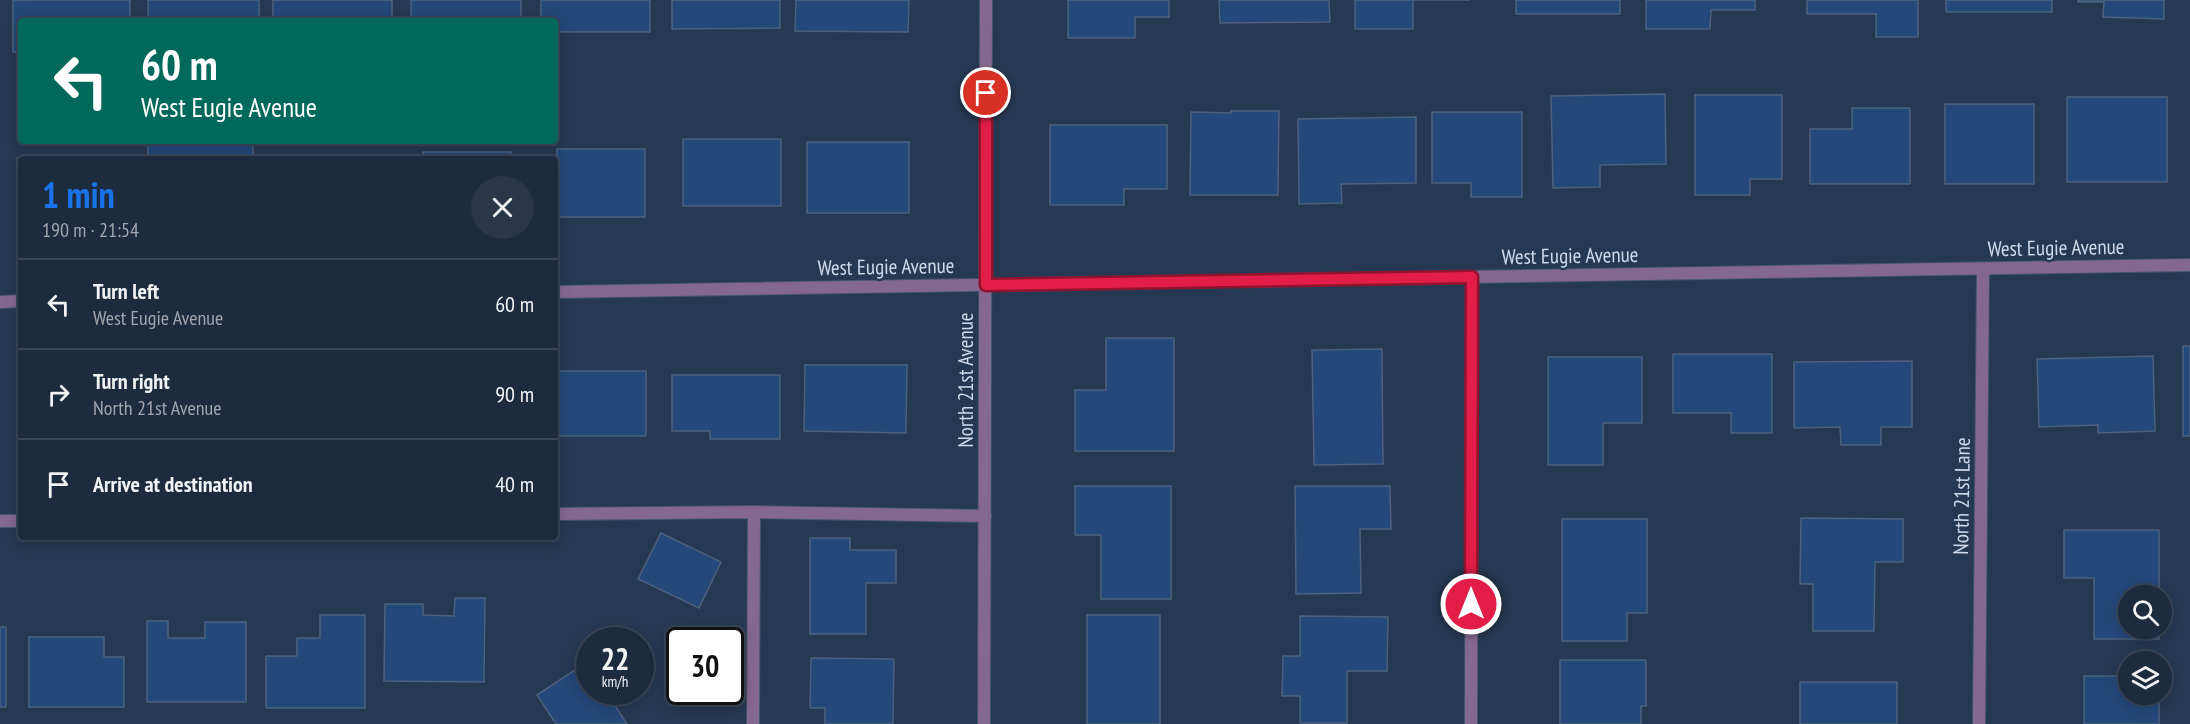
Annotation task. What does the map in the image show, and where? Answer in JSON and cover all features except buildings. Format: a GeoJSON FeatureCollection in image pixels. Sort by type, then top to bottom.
{"type":"FeatureCollection","features":[{"type":"Feature","properties":{"kind":"street","name":"North 21st Avenue"},"geometry":{"type":"LineString","coordinates":[[984,724],[986,0]]}},
{"type":"Feature","properties":{"kind":"street","name":"West Eugie Avenue"},"geometry":{"type":"LineString","coordinates":[[558,292],[2190,265]]}},
{"type":"Feature","properties":{"kind":"street","name":"North 21st Lane"},"geometry":{"type":"LineString","coordinates":[[1979,724],[1983,269]]}},
{"type":"Feature","properties":{"kind":"street"},"geometry":{"type":"LineString","coordinates":[[1471,724],[1472,277]]}},
{"type":"Feature","properties":{"kind":"street"},"geometry":{"type":"LineString","coordinates":[[0,302],[18,301]]}},
{"type":"Feature","properties":{"kind":"street"},"geometry":{"type":"LineString","coordinates":[[753,724],[754,512]]}},
{"type":"Feature","properties":{"kind":"street"},"geometry":{"type":"LineString","coordinates":[[558,514],[754,512],[984,516]]}},
{"type":"Feature","properties":{"kind":"street"},"geometry":{"type":"LineString","coordinates":[[0,521],[18,521]]}},
{"type":"Feature","properties":{"kind":"route"},"geometry":{"type":"LineString","coordinates":[[986,93],[986,285],[1472,277],[1471,604]]}}]}
